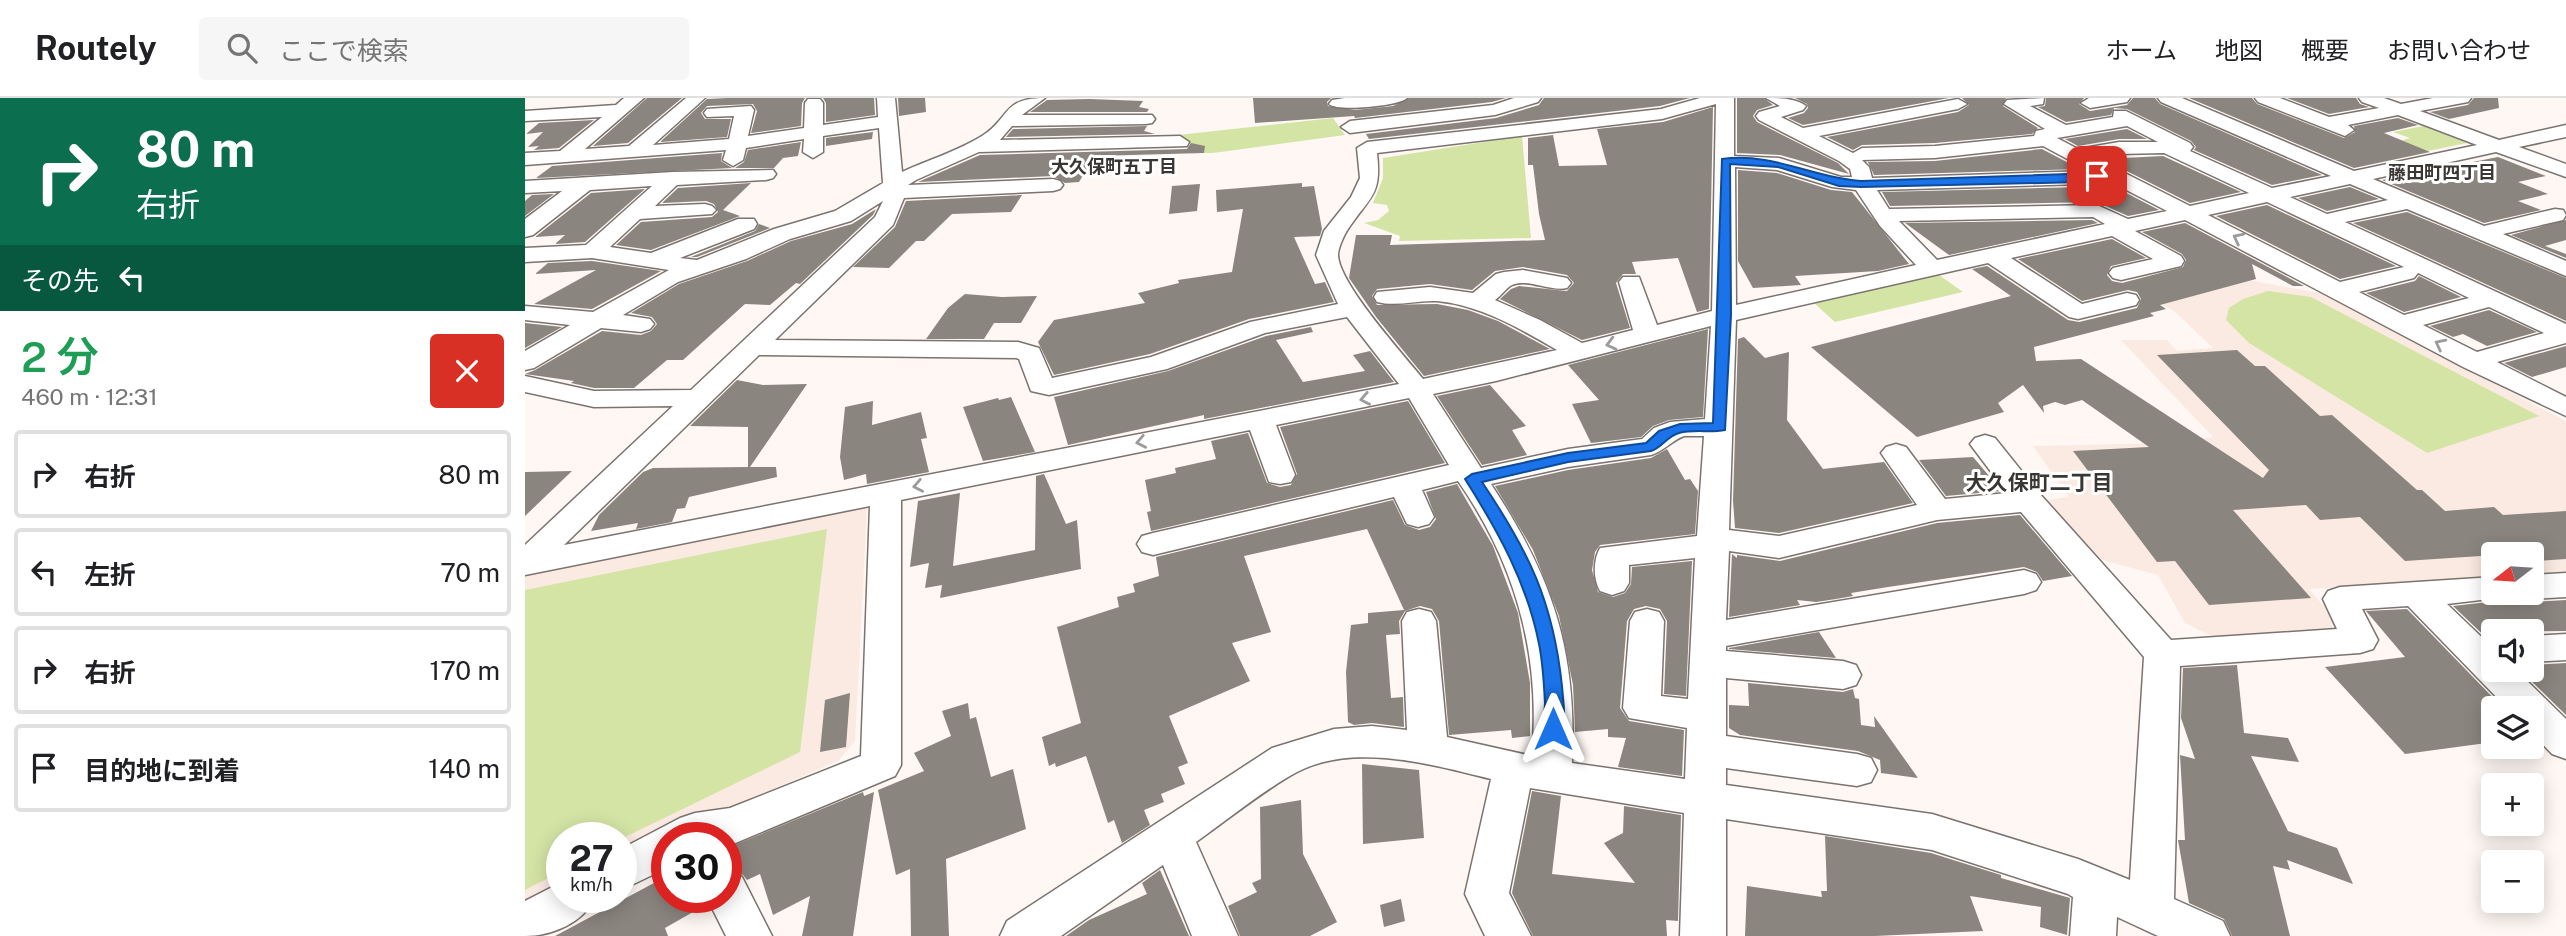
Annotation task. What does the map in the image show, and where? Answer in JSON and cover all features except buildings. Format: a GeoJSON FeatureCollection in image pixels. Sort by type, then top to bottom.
{"type":"FeatureCollection","features":[{"type":"Feature","properties":{"kind":"street"},"geometry":{"type":"LineString","coordinates":[[525,362],[670,277],[782,234],[843,216],[895,191],[960,176],[980,146],[991,139],[1017,111],[1036,98]]}},
{"type":"Feature","properties":{"kind":"street"},"geometry":{"type":"LineString","coordinates":[[1068,144],[1098,98]]}},
{"type":"Feature","properties":{"kind":"street"},"geometry":{"type":"LineString","coordinates":[[1398,98],[1336,101],[1350,127],[1367,148],[1370,177],[1361,198],[1335,231],[1327,256],[1351,309],[1417,389],[1507,531],[1537,599],[1549,646],[1554,705],[1487,894],[1508,936]]}},
{"type":"Feature","properties":{"kind":"street"},"geometry":{"type":"LineString","coordinates":[[1645,98],[1662,114]]}},
{"type":"Feature","properties":{"kind":"street"},"geometry":{"type":"LineString","coordinates":[[1350,127],[1495,110],[1602,121],[1662,114],[1723,98],[1724,315],[1708,650],[1703,936]]}},
{"type":"Feature","properties":{"kind":"street"},"geometry":{"type":"LineString","coordinates":[[1775,98],[1797,106],[1765,116],[1859,167],[1861,184],[1884,215],[1933,268]]}},
{"type":"Feature","properties":{"kind":"street"},"geometry":{"type":"LineString","coordinates":[[1801,134],[1958,104],[1948,98]]}},
{"type":"Feature","properties":{"kind":"street"},"geometry":{"type":"LineString","coordinates":[[2033,98],[2037,100],[2013,104],[2077,155],[2566,408]]}},
{"type":"Feature","properties":{"kind":"street"},"geometry":{"type":"LineString","coordinates":[[2167,98],[2566,269]]}},
{"type":"Feature","properties":{"kind":"street"},"geometry":{"type":"LineString","coordinates":[[2368,98],[2566,171]]}},
{"type":"Feature","properties":{"kind":"street"},"geometry":{"type":"LineString","coordinates":[[2255,136],[2462,98]]}},
{"type":"Feature","properties":{"kind":"street"},"geometry":{"type":"LineString","coordinates":[[2205,114],[2276,99],[2303,127],[2360,136]]}},
{"type":"Feature","properties":{"kind":"street"},"geometry":{"type":"LineString","coordinates":[[525,116],[692,101]]}},
{"type":"Feature","properties":{"kind":"street"},"geometry":{"type":"LineString","coordinates":[[633,152],[692,101]]}},
{"type":"Feature","properties":{"kind":"street"},"geometry":{"type":"LineString","coordinates":[[1583,102],[1602,121]]}},
{"type":"Feature","properties":{"kind":"street"},"geometry":{"type":"LineString","coordinates":[[813,153],[814,103]]}},
{"type":"Feature","properties":{"kind":"street"},"geometry":{"type":"LineString","coordinates":[[2090,103],[2123,111],[2183,149]]}},
{"type":"Feature","properties":{"kind":"street"},"geometry":{"type":"LineString","coordinates":[[1846,105],[1923,152]]}},
{"type":"Feature","properties":{"kind":"street"},"geometry":{"type":"LineString","coordinates":[[525,179],[566,157],[596,132],[638,106]]}},
{"type":"Feature","properties":{"kind":"street"},"geometry":{"type":"LineString","coordinates":[[525,159],[739,143],[813,131],[888,109],[895,191],[885,220],[696,398],[526,564]]}},
{"type":"Feature","properties":{"kind":"street"},"geometry":{"type":"LineString","coordinates":[[713,113],[745,110],[734,160],[721,175]]}},
{"type":"Feature","properties":{"kind":"street"},"geometry":{"type":"LineString","coordinates":[[1837,127],[1864,149],[1923,152],[2003,145],[2054,135],[2100,125],[2123,111]]}},
{"type":"Feature","properties":{"kind":"street"},"geometry":{"type":"LineString","coordinates":[[1367,148],[1538,113]]}},
{"type":"Feature","properties":{"kind":"street"},"geometry":{"type":"LineString","coordinates":[[1008,121],[1146,119]]}},
{"type":"Feature","properties":{"kind":"street"},"geometry":{"type":"LineString","coordinates":[[2100,125],[2183,149],[2269,195],[2566,334]]}},
{"type":"Feature","properties":{"kind":"street"},"geometry":{"type":"LineString","coordinates":[[1972,126],[2003,145]]}},
{"type":"Feature","properties":{"kind":"street"},"geometry":{"type":"LineString","coordinates":[[526,564],[1417,389],[1933,268],[2566,131]]}},
{"type":"Feature","properties":{"kind":"street"},"geometry":{"type":"LineString","coordinates":[[560,134],[596,132]]}},
{"type":"Feature","properties":{"kind":"street"},"geometry":{"type":"LineString","coordinates":[[980,146],[1180,142]]}},
{"type":"Feature","properties":{"kind":"street"},"geometry":{"type":"LineString","coordinates":[[2077,155],[2119,148],[2183,149]]}},
{"type":"Feature","properties":{"kind":"street"},"geometry":{"type":"LineString","coordinates":[[1725,161],[1779,164],[1839,183],[1861,184],[2082,178],[2111,173]]}},
{"type":"Feature","properties":{"kind":"street"},"geometry":{"type":"LineString","coordinates":[[525,187],[766,174]]}},
{"type":"Feature","properties":{"kind":"street"},"geometry":{"type":"LineString","coordinates":[[592,251],[673,178]]}},
{"type":"Feature","properties":{"kind":"street"},"geometry":{"type":"LineString","coordinates":[[525,230],[584,184]]}},
{"type":"Feature","properties":{"kind":"street"},"geometry":{"type":"LineString","coordinates":[[895,191],[1053,185]]}},
{"type":"Feature","properties":{"kind":"street"},"geometry":{"type":"LineString","coordinates":[[895,191],[987,201]]}},
{"type":"Feature","properties":{"kind":"street"},"geometry":{"type":"LineString","coordinates":[[2481,233],[2555,205],[2532,200]]}},
{"type":"Feature","properties":{"kind":"street"},"geometry":{"type":"LineString","coordinates":[[2332,219],[2408,202]]}},
{"type":"Feature","properties":{"kind":"street"},"geometry":{"type":"LineString","coordinates":[[634,214],[705,210]]}},
{"type":"Feature","properties":{"kind":"street"},"geometry":{"type":"LineString","coordinates":[[1884,215],[2097,211],[2173,261],[2121,273]]}},
{"type":"Feature","properties":{"kind":"street"},"geometry":{"type":"LineString","coordinates":[[653,260],[746,224]]}},
{"type":"Feature","properties":{"kind":"street"},"geometry":{"type":"LineString","coordinates":[[525,255],[592,251],[701,267]]}},
{"type":"Feature","properties":{"kind":"street"},"geometry":{"type":"LineString","coordinates":[[1993,256],[2078,312],[2127,300]]}},
{"type":"Feature","properties":{"kind":"street"},"geometry":{"type":"LineString","coordinates":[[2337,290],[2406,273]]}},
{"type":"Feature","properties":{"kind":"street"},"geometry":{"type":"LineString","coordinates":[[2037,284],[2072,276]]}},
{"type":"Feature","properties":{"kind":"street"},"geometry":{"type":"LineString","coordinates":[[1476,302],[1493,291],[1504,279],[1523,277],[1559,283]]}},
{"type":"Feature","properties":{"kind":"street"},"geometry":{"type":"LineString","coordinates":[[1631,282],[1647,334]]}},
{"type":"Feature","properties":{"kind":"street"},"geometry":{"type":"LineString","coordinates":[[1386,297],[1446,295],[1476,302],[1536,328],[1579,352]]}},
{"type":"Feature","properties":{"kind":"street"},"geometry":{"type":"LineString","coordinates":[[2400,323],[2481,302]]}},
{"type":"Feature","properties":{"kind":"street"},"geometry":{"type":"LineString","coordinates":[[750,347],[1018,350],[1030,354],[1041,385],[1049,387],[1158,363],[1259,327],[1351,309]]}},
{"type":"Feature","properties":{"kind":"street"},"geometry":{"type":"LineString","coordinates":[[525,313],[641,324]]}},
{"type":"Feature","properties":{"kind":"street"},"geometry":{"type":"LineString","coordinates":[[2472,360],[2566,334]]}},
{"type":"Feature","properties":{"kind":"street"},"geometry":{"type":"LineString","coordinates":[[525,384],[594,399],[696,398]]}},
{"type":"Feature","properties":{"kind":"street"},"geometry":{"type":"LineString","coordinates":[[1260,419],[1280,475]]}},
{"type":"Feature","properties":{"kind":"street"},"geometry":{"type":"LineString","coordinates":[[1153,544],[1404,485],[1651,446],[1664,434],[1680,428],[1720,427]]}},
{"type":"Feature","properties":{"kind":"street"},"geometry":{"type":"LineString","coordinates":[[1985,444],[2029,501],[2162,654],[2151,911]]}},
{"type":"Feature","properties":{"kind":"street"},"geometry":{"type":"LineString","coordinates":[[1896,453],[1937,510]]}},
{"type":"Feature","properties":{"kind":"street"},"geometry":{"type":"LineString","coordinates":[[1404,485],[1418,517]]}},
{"type":"Feature","properties":{"kind":"street"},"geometry":{"type":"LineString","coordinates":[[742,822],[881,765],[886,492]]}},
{"type":"Feature","properties":{"kind":"street"},"geometry":{"type":"LineString","coordinates":[[1612,583],[1612,556],[1715,542],[1779,547],[1937,510],[2029,501]]}},
{"type":"Feature","properties":{"kind":"street"},"geometry":{"type":"LineString","coordinates":[[1708,650],[2024,582]]}},
{"type":"Feature","properties":{"kind":"street"},"geometry":{"type":"LineString","coordinates":[[2545,586],[2566,585]]}},
{"type":"Feature","properties":{"kind":"street"},"geometry":{"type":"LineString","coordinates":[[2162,654],[2360,640],[2340,600],[2481,590]]}},
{"type":"Feature","properties":{"kind":"street"},"geometry":{"type":"LineString","coordinates":[[2416,594],[2481,649]]}},
{"type":"Feature","properties":{"kind":"street"},"geometry":{"type":"LineString","coordinates":[[1419,621],[1428,748]]}},
{"type":"Feature","properties":{"kind":"street"},"geometry":{"type":"LineString","coordinates":[[1647,621],[1642,708],[1707,732],[1857,770]]}},
{"type":"Feature","properties":{"kind":"street"},"geometry":{"type":"LineString","coordinates":[[2544,648],[2566,647]]}},
{"type":"Feature","properties":{"kind":"street"},"geometry":{"type":"LineString","coordinates":[[1708,650],[1843,676]]}},
{"type":"Feature","properties":{"kind":"street"},"geometry":{"type":"LineString","coordinates":[[2509,682],[2521,696]]}},
{"type":"Feature","properties":{"kind":"street"},"geometry":{"type":"LineString","coordinates":[[2544,721],[2566,743]]}},
{"type":"Feature","properties":{"kind":"street"},"geometry":{"type":"LineString","coordinates":[[1023,936],[1286,759],[1334,745],[1371,742],[1428,748],[1532,772],[1932,832],[2096,886],[2207,936]]}},
{"type":"Feature","properties":{"kind":"street"},"geometry":{"type":"LineString","coordinates":[[1172,835],[1215,936]]}},
{"type":"Feature","properties":{"kind":"street"},"geometry":{"type":"LineString","coordinates":[[2093,936],[2096,886]]}},
{"type":"Feature","properties":{"kind":"street"},"geometry":{"type":"LineString","coordinates":[[525,923],[546,912]]}},
{"type":"Feature","properties":{"kind":"street"},"geometry":{"type":"LineString","coordinates":[[737,913],[749,936]]}},
{"type":"Feature","properties":{"kind":"shaded area"},"geometry":{"type":"Polygon","coordinates":[[[2236,278],[2320,293],[2566,421],[2566,572],[2545,573],[2545,542],[2481,542],[2481,578],[2309,589],[2334,618],[2332,628],[2211,636],[2185,623],[2158,575],[2087,556],[2048,500],[2069,497],[2033,446],[2169,443],[2213,437],[2121,340],[2167,340],[2177,351],[2213,348],[2174,311],[2142,294],[2236,278]]]}},
{"type":"Feature","properties":{"kind":"shaded area"},"geometry":{"type":"Polygon","coordinates":[[[859,506],[867,508],[855,741],[838,761],[731,807],[683,822],[651,822],[651,836],[637,844],[637,822],[546,822],[546,895],[525,906],[525,571],[859,506]]]}},
{"type":"Feature","properties":{"kind":"green space"},"geometry":{"type":"Polygon","coordinates":[[[1333,118],[1345,135],[1213,153],[1199,153],[1190,143],[1169,136],[1333,118]]]}},
{"type":"Feature","properties":{"kind":"green space"},"geometry":{"type":"Polygon","coordinates":[[[2423,126],[2467,143],[2423,152],[2397,142],[2410,138],[2393,132],[2423,126]]]}},
{"type":"Feature","properties":{"kind":"green space"},"geometry":{"type":"Polygon","coordinates":[[[1522,136],[1531,238],[1399,241],[1400,236],[1364,223],[1378,220],[1389,211],[1387,205],[1373,203],[1383,178],[1383,158],[1522,136]]]}},
{"type":"Feature","properties":{"kind":"green space"},"geometry":{"type":"Polygon","coordinates":[[[1939,275],[1963,292],[1835,322],[1814,303],[1939,275]]]}},
{"type":"Feature","properties":{"kind":"green space"},"geometry":{"type":"Polygon","coordinates":[[[2268,291],[2311,297],[2539,416],[2427,453],[2249,343],[2226,320],[2229,308],[2243,299],[2268,291]]]}},
{"type":"Feature","properties":{"kind":"green space"},"geometry":{"type":"Polygon","coordinates":[[[827,529],[800,752],[656,822],[651,822],[637,831],[637,822],[546,822],[546,879],[525,890],[525,590],[827,529]]]}},
{"type":"Feature","properties":{"kind":"district","name":"大久保町五丁目"},"geometry":{"type":"Point","coordinates":[1114,167]}},
{"type":"Feature","properties":{"kind":"district","name":"藤田町四丁目"},"geometry":{"type":"Point","coordinates":[2442,173]}},
{"type":"Feature","properties":{"kind":"district","name":"大久保町二丁目"},"geometry":{"type":"Point","coordinates":[2039,483]}},
{"type":"Feature","properties":{"kind":"route"},"geometry":{"type":"LineString","coordinates":[[1553,729],[1554,705],[1549,646],[1537,599],[1507,531],[1472,479],[1568,458],[1651,446],[1664,434],[1680,428],[1720,427],[1725,161],[1779,164],[1839,183],[1861,184],[2097,176]]}}]}
